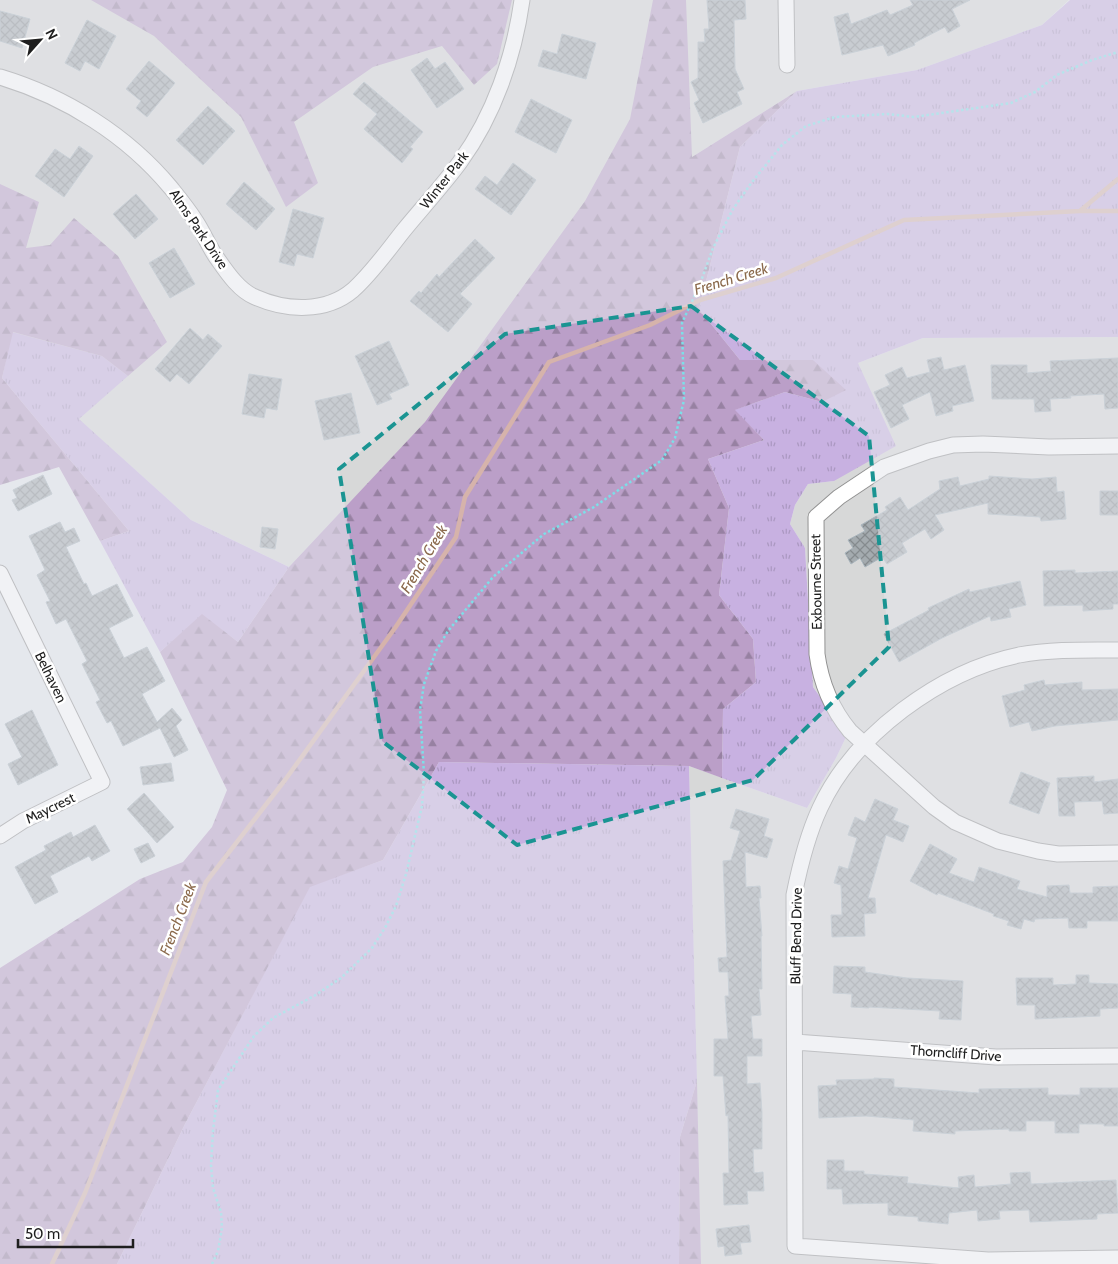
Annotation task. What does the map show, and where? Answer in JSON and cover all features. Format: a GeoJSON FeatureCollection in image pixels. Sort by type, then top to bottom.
{"type":"FeatureCollection","features":[{"type":"Feature","properties":{"kind":"street","name":"Winter Park"},"geometry":{"type":"LineString","coordinates":[[301,308],[331,303],[352,290],[460,161],[487,116],[501,82],[511,52],[522,0]]}},
{"type":"Feature","properties":{"kind":"street"},"geometry":{"type":"LineString","coordinates":[[786,0],[787,65]]}},
{"type":"Feature","properties":{"kind":"street","name":"Alms Park Drive"},"geometry":{"type":"LineString","coordinates":[[0,76],[60,100],[116,135],[134,150],[171,188],[195,220],[218,260],[241,287],[254,297],[282,306],[301,308]]}},
{"type":"Feature","properties":{"kind":"street","name":"Exbourne Street"},"geometry":{"type":"LineString","coordinates":[[865,746],[850,732],[834,708],[827,695],[819,668],[817,654],[816,518],[839,497],[884,467],[928,451],[953,446],[983,444],[1049,447],[1118,446]]}},
{"type":"Feature","properties":{"kind":"street","name":"Belhaven"},"geometry":{"type":"LineString","coordinates":[[0,572],[102,782]]}},
{"type":"Feature","properties":{"kind":"street","name":"Bluff Bend Drive"},"geometry":{"type":"LineString","coordinates":[[1118,650],[1047,651],[1019,655],[992,662],[942,684],[914,701],[886,724],[834,782],[820,806],[810,832],[801,858],[794,895],[795,1246],[988,1260],[1118,1258]]}},
{"type":"Feature","properties":{"kind":"street"},"geometry":{"type":"LineString","coordinates":[[865,746],[934,807],[955,822],[998,841],[1024,849],[1058,854],[1118,853]]}},
{"type":"Feature","properties":{"kind":"street","name":"Maycrest"},"geometry":{"type":"LineString","coordinates":[[0,836],[23,821],[102,782]]}},
{"type":"Feature","properties":{"kind":"street","name":"Thorncliff Drive"},"geometry":{"type":"LineString","coordinates":[[795,1042],[996,1057],[1118,1056]]}},
{"type":"Feature","properties":{"kind":"path"},"geometry":{"type":"LineString","coordinates":[[212,1264],[218,1251],[222,1228],[220,1212],[213,1188],[211,1165],[212,1132],[218,1090],[254,1036],[273,1018],[314,996],[341,978],[372,948],[396,906],[422,806],[424,774],[420,710],[424,684],[436,651],[448,631],[493,577],[544,534],[594,507],[662,460],[675,438],[684,400],[682,323],[717,240],[733,208],[752,182],[782,145],[806,126],[834,117],[888,114],[914,117],[1011,103],[1035,92],[1057,75],[1092,60],[1118,52]]}},
{"type":"Feature","properties":{"kind":"highlighted area"},"geometry":{"type":"Polygon","coordinates":[[[691,306],[869,436],[889,647],[753,780],[517,845],[382,741],[339,469],[505,334],[691,306]]]}},
{"type":"Feature","properties":{"kind":"shaded area"},"geometry":{"type":"Polygon","coordinates":[[[0,0],[1069,0],[1042,25],[917,70],[797,91],[692,157],[674,158],[289,567],[191,520],[34,379],[0,304],[0,0]]]}},
{"type":"Feature","properties":{"kind":"shaded area"},"geometry":{"type":"Polygon","coordinates":[[[1118,337],[1118,1264],[701,1264],[689,766],[807,808],[847,735],[813,687],[805,548],[790,524],[795,505],[808,484],[834,481],[858,363],[923,338],[1118,337]]]}},
{"type":"Feature","properties":{"kind":"green space"},"geometry":{"type":"Polygon","coordinates":[[[91,0],[512,0],[497,64],[474,85],[442,46],[373,67],[294,122],[318,183],[286,207],[241,117],[154,36],[91,0]]]}},
{"type":"Feature","properties":{"kind":"green space"},"geometry":{"type":"Polygon","coordinates":[[[653,0],[686,0],[692,157],[797,91],[740,147],[699,309],[740,360],[813,360],[846,390],[822,402],[785,392],[735,410],[764,440],[708,459],[729,508],[719,595],[753,639],[756,682],[723,709],[722,778],[689,766],[439,762],[383,860],[310,887],[185,1124],[117,1264],[0,1264],[0,968],[140,879],[183,862],[212,827],[227,790],[160,652],[202,614],[238,642],[289,567],[425,422],[585,201],[630,119],[653,0]]]}},
{"type":"Feature","properties":{"kind":"green space"},"geometry":{"type":"Polygon","coordinates":[[[1070,0],[1118,0],[1118,337],[923,338],[858,363],[896,446],[834,481],[808,484],[795,505],[790,524],[805,548],[813,687],[847,735],[807,808],[722,778],[723,709],[756,682],[753,639],[719,595],[729,508],[708,459],[764,440],[734,410],[785,392],[822,402],[813,360],[740,360],[699,309],[740,147],[797,91],[917,70],[1042,25],[1070,0]]]}},
{"type":"Feature","properties":{"kind":"green space"},"geometry":{"type":"Polygon","coordinates":[[[0,184],[39,202],[26,248],[50,245],[74,218],[118,256],[167,342],[128,376],[102,356],[13,332],[2,378],[129,531],[100,541],[59,467],[0,485],[0,184]]]}},
{"type":"Feature","properties":{"kind":"green space"},"geometry":{"type":"Polygon","coordinates":[[[12,332],[102,356],[128,376],[79,419],[191,520],[289,567],[238,642],[202,615],[160,652],[100,541],[129,531],[2,378],[12,332]]]}},
{"type":"Feature","properties":{"kind":"green space"},"geometry":{"type":"Polygon","coordinates":[[[439,762],[689,766],[697,1081],[680,1137],[679,1264],[117,1264],[185,1124],[310,886],[383,860],[439,762]]]}},
{"type":"Feature","properties":{"kind":"green space"},"geometry":{"type":"Polygon","coordinates":[[[697,1081],[701,1264],[679,1264],[680,1137],[697,1081]]]}},
{"type":"Feature","properties":{"kind":"building"},"geometry":{"type":"Polygon","coordinates":[[[707,0],[745,0],[746,19],[734,20],[735,69],[744,89],[737,92],[742,104],[703,123],[694,103],[699,100],[691,82],[698,78],[698,42],[705,42],[704,29],[709,29],[707,0]]]}},
{"type":"Feature","properties":{"kind":"building"},"geometry":{"type":"Polygon","coordinates":[[[910,0],[970,0],[952,9],[960,26],[948,33],[945,27],[914,43],[915,45],[888,56],[883,45],[842,55],[834,17],[848,13],[851,24],[887,10],[890,15],[913,5],[910,0]]]}},
{"type":"Feature","properties":{"kind":"building"},"geometry":{"type":"Polygon","coordinates":[[[0,11],[30,19],[22,48],[0,41],[0,11]]]}},
{"type":"Feature","properties":{"kind":"building"},"geometry":{"type":"Polygon","coordinates":[[[87,20],[116,36],[99,69],[85,61],[80,71],[65,63],[87,20]]]}},
{"type":"Feature","properties":{"kind":"building"},"geometry":{"type":"Polygon","coordinates":[[[562,34],[596,43],[586,79],[538,66],[543,50],[557,54],[562,34]]]}},
{"type":"Feature","properties":{"kind":"building"},"geometry":{"type":"Polygon","coordinates":[[[427,58],[435,69],[445,62],[464,89],[437,108],[411,70],[427,58]]]}},
{"type":"Feature","properties":{"kind":"building"},"geometry":{"type":"Polygon","coordinates":[[[149,61],[175,83],[147,117],[136,108],[141,101],[126,89],[149,61]]]}},
{"type":"Feature","properties":{"kind":"building"},"geometry":{"type":"Polygon","coordinates":[[[364,82],[423,132],[410,147],[413,149],[402,163],[364,129],[377,114],[353,94],[364,82]]]}},
{"type":"Feature","properties":{"kind":"building"},"geometry":{"type":"Polygon","coordinates":[[[531,99],[572,120],[556,153],[515,132],[531,99]]]}},
{"type":"Feature","properties":{"kind":"building"},"geometry":{"type":"Polygon","coordinates":[[[208,106],[235,131],[203,165],[176,140],[208,106]]]}},
{"type":"Feature","properties":{"kind":"building"},"geometry":{"type":"Polygon","coordinates":[[[79,146],[93,156],[64,197],[35,176],[55,149],[70,159],[79,146]]]}},
{"type":"Feature","properties":{"kind":"building"},"geometry":{"type":"Polygon","coordinates":[[[513,163],[536,180],[511,215],[475,189],[485,176],[497,185],[513,163]]]}},
{"type":"Feature","properties":{"kind":"building"},"geometry":{"type":"Polygon","coordinates":[[[244,182],[275,209],[256,230],[226,204],[244,182]]]}},
{"type":"Feature","properties":{"kind":"building"},"geometry":{"type":"Polygon","coordinates":[[[136,194],[158,219],[135,239],[113,214],[136,194]]]}},
{"type":"Feature","properties":{"kind":"building"},"geometry":{"type":"Polygon","coordinates":[[[293,209],[324,218],[313,258],[297,254],[294,266],[279,262],[293,209]]]}},
{"type":"Feature","properties":{"kind":"building"},"geometry":{"type":"Polygon","coordinates":[[[475,239],[495,258],[460,294],[472,304],[448,332],[410,301],[419,291],[421,293],[437,274],[439,277],[475,239]]]}},
{"type":"Feature","properties":{"kind":"building"},"geometry":{"type":"Polygon","coordinates":[[[174,248],[195,284],[170,298],[149,263],[174,248]]]}},
{"type":"Feature","properties":{"kind":"building"},"geometry":{"type":"Polygon","coordinates":[[[190,328],[203,340],[208,334],[222,346],[189,384],[177,374],[170,382],[155,369],[190,328]]]}},
{"type":"Feature","properties":{"kind":"building"},"geometry":{"type":"Polygon","coordinates":[[[389,341],[409,385],[389,394],[392,399],[377,405],[355,356],[389,341]]]}},
{"type":"Feature","properties":{"kind":"building"},"geometry":{"type":"Polygon","coordinates":[[[941,357],[944,370],[965,365],[974,401],[952,406],[953,411],[936,416],[930,392],[902,405],[909,419],[891,428],[874,392],[890,385],[885,375],[902,367],[907,378],[930,372],[927,360],[941,357]]]}},
{"type":"Feature","properties":{"kind":"building"},"geometry":{"type":"Polygon","coordinates":[[[1118,358],[1118,408],[1105,409],[1104,394],[1050,399],[1051,411],[1035,412],[1034,399],[992,399],[991,365],[1027,365],[1027,373],[1051,371],[1050,361],[1118,358]]]}},
{"type":"Feature","properties":{"kind":"building"},"geometry":{"type":"Polygon","coordinates":[[[249,374],[282,379],[277,410],[266,408],[264,418],[242,414],[249,374]]]}},
{"type":"Feature","properties":{"kind":"building"},"geometry":{"type":"Polygon","coordinates":[[[351,393],[360,433],[324,440],[315,401],[351,393]]]}},
{"type":"Feature","properties":{"kind":"building"},"geometry":{"type":"Polygon","coordinates":[[[43,475],[52,494],[18,511],[12,500],[17,498],[13,490],[43,475]]]}},
{"type":"Feature","properties":{"kind":"building"},"geometry":{"type":"Polygon","coordinates":[[[989,476],[1032,479],[1056,477],[1057,492],[1064,491],[1066,519],[1041,521],[1040,517],[988,514],[988,503],[935,515],[944,530],[931,539],[925,529],[902,543],[907,552],[887,564],[882,557],[865,567],[860,558],[851,564],[845,553],[853,548],[848,540],[865,531],[861,525],[887,510],[885,507],[900,497],[908,510],[940,489],[939,481],[958,477],[960,486],[989,479],[989,476]]]}},
{"type":"Feature","properties":{"kind":"building"},"geometry":{"type":"Polygon","coordinates":[[[1100,491],[1118,491],[1118,515],[1100,515],[1100,491]]]}},
{"type":"Feature","properties":{"kind":"building"},"geometry":{"type":"Polygon","coordinates":[[[60,522],[65,532],[74,528],[80,541],[66,547],[92,596],[117,584],[133,616],[109,628],[124,658],[147,647],[165,681],[142,694],[157,722],[172,708],[182,720],[176,726],[188,750],[174,757],[160,728],[123,746],[111,721],[107,723],[96,702],[100,700],[82,664],[87,661],[66,619],[56,624],[46,602],[50,601],[37,575],[45,570],[29,536],[60,522]]]}},
{"type":"Feature","properties":{"kind":"building"},"geometry":{"type":"Polygon","coordinates":[[[262,527],[278,529],[275,549],[260,547],[262,527]]]}},
{"type":"Feature","properties":{"kind":"building"},"geometry":{"type":"Polygon","coordinates":[[[1075,570],[1075,573],[1118,571],[1118,604],[1113,604],[1113,609],[1083,611],[1083,605],[1044,606],[1043,571],[1075,570]]]}},
{"type":"Feature","properties":{"kind":"building"},"geometry":{"type":"Polygon","coordinates":[[[1020,581],[1026,605],[1009,609],[1011,617],[991,621],[990,616],[942,638],[899,662],[884,634],[929,610],[928,608],[969,589],[970,592],[1020,581]]]}},
{"type":"Feature","properties":{"kind":"building"},"geometry":{"type":"Polygon","coordinates":[[[1044,680],[1045,685],[1082,682],[1082,690],[1118,689],[1118,720],[1055,726],[1032,731],[1029,722],[1010,727],[1002,696],[1025,690],[1024,685],[1044,680]]]}},
{"type":"Feature","properties":{"kind":"building"},"geometry":{"type":"Polygon","coordinates":[[[32,710],[58,765],[18,785],[8,764],[22,757],[5,724],[32,710]]]}},
{"type":"Feature","properties":{"kind":"building"},"geometry":{"type":"Polygon","coordinates":[[[171,763],[174,781],[143,785],[140,767],[171,763]]]}},
{"type":"Feature","properties":{"kind":"building"},"geometry":{"type":"Polygon","coordinates":[[[1021,772],[1050,783],[1039,814],[1009,803],[1021,772]]]}},
{"type":"Feature","properties":{"kind":"building"},"geometry":{"type":"Polygon","coordinates":[[[1094,776],[1094,782],[1118,779],[1118,813],[1104,814],[1102,801],[1074,802],[1075,816],[1059,816],[1057,778],[1094,776]]]}},
{"type":"Feature","properties":{"kind":"building"},"geometry":{"type":"Polygon","coordinates":[[[144,793],[174,827],[157,843],[127,809],[144,793]]]}},
{"type":"Feature","properties":{"kind":"building"},"geometry":{"type":"Polygon","coordinates":[[[875,799],[898,809],[893,820],[909,826],[903,842],[886,835],[868,898],[875,898],[876,913],[864,914],[865,936],[832,937],[831,915],[842,915],[841,885],[834,883],[839,866],[848,869],[857,838],[848,835],[855,817],[865,822],[875,799]]]}},
{"type":"Feature","properties":{"kind":"building"},"geometry":{"type":"Polygon","coordinates":[[[736,809],[769,819],[764,836],[773,839],[767,858],[745,852],[746,887],[760,886],[761,898],[759,898],[762,936],[762,989],[759,989],[761,1015],[751,1016],[753,1039],[762,1039],[762,1056],[747,1056],[747,1084],[760,1083],[762,1149],[753,1149],[754,1173],[763,1172],[764,1191],[747,1191],[748,1204],[724,1205],[723,1173],[729,1173],[728,1115],[726,1116],[723,1076],[714,1076],[714,1039],[728,1039],[725,996],[729,996],[728,972],[719,972],[718,958],[727,957],[723,861],[731,860],[740,831],[730,828],[736,809]]]}},
{"type":"Feature","properties":{"kind":"building"},"geometry":{"type":"Polygon","coordinates":[[[95,825],[110,851],[92,861],[89,856],[50,876],[58,892],[35,904],[15,867],[46,850],[44,846],[71,832],[73,837],[95,825]]]}},
{"type":"Feature","properties":{"kind":"building"},"geometry":{"type":"Polygon","coordinates":[[[148,843],[155,856],[141,863],[134,849],[148,843]]]}},
{"type":"Feature","properties":{"kind":"building"},"geometry":{"type":"Polygon","coordinates":[[[930,844],[957,859],[949,873],[974,882],[979,867],[1020,881],[1017,889],[1047,897],[1047,886],[1069,885],[1070,893],[1093,893],[1093,887],[1118,886],[1118,921],[1087,921],[1087,928],[1069,928],[1068,918],[1035,919],[1034,922],[1024,919],[1021,929],[1007,925],[1009,921],[993,916],[994,914],[938,893],[937,895],[910,881],[930,844]]]}},
{"type":"Feature","properties":{"kind":"building"},"geometry":{"type":"Polygon","coordinates":[[[834,966],[865,967],[865,972],[907,978],[963,981],[961,1020],[939,1019],[940,1011],[851,1007],[852,994],[833,993],[834,966]]]}},
{"type":"Feature","properties":{"kind":"building"},"geometry":{"type":"Polygon","coordinates":[[[1076,975],[1089,975],[1089,983],[1118,984],[1118,1008],[1100,1009],[1100,1016],[1035,1019],[1035,1005],[1017,1005],[1016,978],[1053,978],[1053,985],[1076,984],[1076,975]]]}},
{"type":"Feature","properties":{"kind":"building"},"geometry":{"type":"Polygon","coordinates":[[[894,1079],[894,1087],[979,1093],[979,1089],[1048,1088],[1048,1095],[1080,1095],[1080,1088],[1118,1088],[1118,1126],[1079,1124],[1079,1133],[1055,1133],[1055,1121],[1026,1121],[1026,1131],[1009,1131],[1009,1129],[955,1131],[955,1134],[913,1131],[914,1120],[866,1116],[819,1118],[818,1086],[837,1085],[836,1080],[894,1079]]]}},
{"type":"Feature","properties":{"kind":"building"},"geometry":{"type":"Polygon","coordinates":[[[827,1160],[844,1160],[844,1171],[864,1171],[864,1174],[908,1177],[907,1183],[959,1188],[958,1177],[974,1175],[975,1187],[1011,1184],[1010,1173],[1030,1172],[1031,1184],[1116,1180],[1118,1213],[1097,1214],[1097,1219],[1030,1222],[1029,1210],[999,1211],[1000,1219],[978,1221],[977,1210],[949,1213],[948,1224],[918,1221],[918,1217],[888,1215],[888,1203],[843,1204],[842,1189],[827,1189],[827,1160]]]}},
{"type":"Feature","properties":{"kind":"building"},"geometry":{"type":"Polygon","coordinates":[[[749,1225],[751,1242],[740,1243],[742,1254],[725,1256],[724,1246],[718,1247],[716,1229],[749,1225]]]}},
{"type":"Feature","properties":{"kind":"waterway"},"geometry":{"type":"LineString","coordinates":[[1081,210],[1118,179]]}},
{"type":"Feature","properties":{"kind":"waterway","name":"French Creek"},"geometry":{"type":"LineString","coordinates":[[52,1264],[85,1193],[206,882],[285,780],[395,628],[456,537],[465,497],[549,362],[650,325],[700,300],[776,278],[904,220],[1080,211],[1118,211]]}}]}
